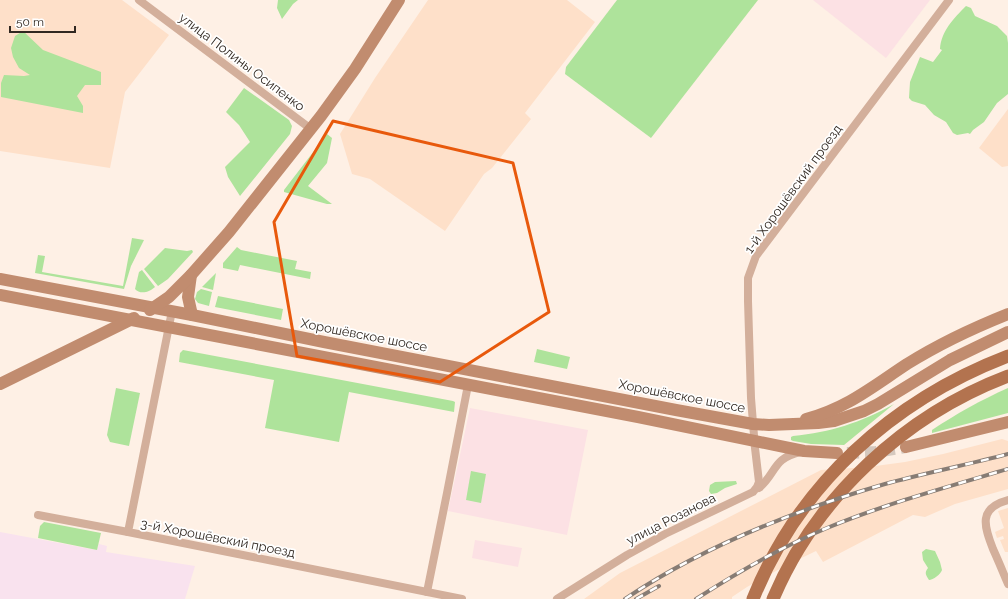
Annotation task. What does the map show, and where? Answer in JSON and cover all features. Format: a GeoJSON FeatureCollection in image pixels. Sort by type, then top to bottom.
{"type":"FeatureCollection","features":[{"type":"Feature","properties":{"kind":"main road"},"geometry":{"type":"LineString","coordinates":[[0,384],[131,320],[154,308],[169,297],[191,275],[229,232],[311,129],[355,69],[399,0]]}},
{"type":"Feature","properties":{"kind":"main road"},"geometry":{"type":"LineString","coordinates":[[191,275],[188,296],[192,315]]}},
{"type":"Feature","properties":{"kind":"main road","name":"Хорошёвское шоссе"},"geometry":{"type":"LineString","coordinates":[[0,279],[753,424]]}},
{"type":"Feature","properties":{"kind":"main road"},"geometry":{"type":"LineString","coordinates":[[0,295],[638,417],[804,451],[838,453]]}},
{"type":"Feature","properties":{"kind":"main road"},"geometry":{"type":"LineString","coordinates":[[154,308],[156,319],[166,327]]}},
{"type":"Feature","properties":{"kind":"main road"},"geometry":{"type":"LineString","coordinates":[[753,424],[786,423],[817,416],[831,410],[858,397],[930,351],[983,324],[1008,314]]}},
{"type":"Feature","properties":{"kind":"main road"},"geometry":{"type":"LineString","coordinates":[[753,424],[810,424],[834,421],[849,416],[878,404],[950,360],[1008,332]]}},
{"type":"Feature","properties":{"kind":"main road"},"geometry":{"type":"LineString","coordinates":[[753,599],[759,582],[785,536],[815,492],[854,451],[898,415],[928,394],[972,371],[1008,356]]}},
{"type":"Feature","properties":{"kind":"main road"},"geometry":{"type":"LineString","coordinates":[[774,599],[802,542],[830,505],[868,464],[896,440],[926,419],[971,392],[1008,376]]}},
{"type":"Feature","properties":{"kind":"main road"},"geometry":{"type":"LineString","coordinates":[[906,447],[1008,422]]}},
{"type":"Feature","properties":{"kind":"street","name":"улица Полины Осипенко"},"geometry":{"type":"LineString","coordinates":[[139,0],[311,129]]}},
{"type":"Feature","properties":{"kind":"street","name":"1-й Хорошёвский проезд"},"geometry":{"type":"LineString","coordinates":[[753,424],[748,278],[756,256],[949,0]]}},
{"type":"Feature","properties":{"kind":"street","name":"3-й Хорошёвский проезд"},"geometry":{"type":"LineString","coordinates":[[172,311],[166,327],[128,532],[462,599]]}},
{"type":"Feature","properties":{"kind":"street"},"geometry":{"type":"LineString","coordinates":[[427,592],[468,385]]}},
{"type":"Feature","properties":{"kind":"street","name":"Хорошёвское шоссе"},"geometry":{"type":"LineString","coordinates":[[753,424],[754,441]]}},
{"type":"Feature","properties":{"kind":"street"},"geometry":{"type":"LineString","coordinates":[[753,492],[759,482],[754,441]]}},
{"type":"Feature","properties":{"kind":"street"},"geometry":{"type":"LineString","coordinates":[[753,492],[761,486],[781,460],[804,451]]}},
{"type":"Feature","properties":{"kind":"street","name":"улица Розанова"},"geometry":{"type":"LineString","coordinates":[[556,599],[665,534],[753,492]]}},
{"type":"Feature","properties":{"kind":"street"},"geometry":{"type":"LineString","coordinates":[[1008,500],[991,508],[987,513],[985,523],[986,531],[1008,584]]}},
{"type":"Feature","properties":{"kind":"street"},"geometry":{"type":"LineString","coordinates":[[38,515],[128,532]]}},
{"type":"Feature","properties":{"kind":"highlighted area"},"geometry":{"type":"Polygon","coordinates":[[[333,121],[513,163],[549,312],[440,382],[297,356],[274,222],[333,121]]]}},
{"type":"Feature","properties":{"kind":"shaded area"},"geometry":{"type":"Polygon","coordinates":[[[0,0],[122,0],[169,35],[125,92],[110,168],[0,151],[0,0]]]}},
{"type":"Feature","properties":{"kind":"shaded area"},"geometry":{"type":"Polygon","coordinates":[[[428,0],[567,0],[595,22],[525,113],[531,119],[492,168],[484,174],[445,231],[370,179],[352,174],[340,134],[375,78],[428,0]]]}},
{"type":"Feature","properties":{"kind":"shaded area"},"geometry":{"type":"Polygon","coordinates":[[[813,0],[930,0],[886,58],[813,0]]]}},
{"type":"Feature","properties":{"kind":"shaded area"},"geometry":{"type":"Polygon","coordinates":[[[1008,109],[1008,166],[1002,167],[979,148],[1008,109]]]}},
{"type":"Feature","properties":{"kind":"shaded area"},"geometry":{"type":"Polygon","coordinates":[[[470,408],[588,430],[567,535],[448,511],[470,408]]]}},
{"type":"Feature","properties":{"kind":"shaded area"},"geometry":{"type":"Polygon","coordinates":[[[1002,439],[1008,441],[1008,489],[955,504],[925,517],[913,515],[823,562],[816,551],[747,587],[732,597],[732,599],[584,599],[620,573],[821,470],[868,467],[905,462],[1002,439]]]}},
{"type":"Feature","properties":{"kind":"shaded area"},"geometry":{"type":"Polygon","coordinates":[[[1008,508],[1008,552],[1005,552],[1000,540],[1004,539],[1003,536],[997,538],[995,532],[1004,528],[998,511],[1008,508]]]}},
{"type":"Feature","properties":{"kind":"shaded area"},"geometry":{"type":"Polygon","coordinates":[[[0,532],[97,550],[99,544],[107,546],[106,552],[195,566],[185,599],[0,599],[0,532]]]}},
{"type":"Feature","properties":{"kind":"shaded area"},"geometry":{"type":"Polygon","coordinates":[[[475,540],[522,548],[518,567],[472,558],[475,540]]]}},
{"type":"Feature","properties":{"kind":"green space"},"geometry":{"type":"Polygon","coordinates":[[[278,0],[298,0],[293,4],[282,19],[277,8],[278,0]]]}},
{"type":"Feature","properties":{"kind":"green space"},"geometry":{"type":"Polygon","coordinates":[[[617,0],[758,0],[651,138],[565,74],[566,67],[617,0]]]}},
{"type":"Feature","properties":{"kind":"green space"},"geometry":{"type":"Polygon","coordinates":[[[966,6],[971,8],[975,16],[997,26],[1007,36],[1008,94],[997,103],[984,122],[970,134],[957,135],[953,133],[946,122],[934,115],[925,105],[912,101],[909,98],[910,82],[920,57],[933,62],[942,50],[940,49],[943,36],[953,20],[966,6]]]}},
{"type":"Feature","properties":{"kind":"green space"},"geometry":{"type":"Polygon","coordinates":[[[23,31],[43,50],[101,72],[101,85],[85,85],[77,96],[83,106],[83,113],[1,97],[1,83],[4,75],[30,75],[19,68],[13,57],[11,48],[15,36],[23,31]]]}},
{"type":"Feature","properties":{"kind":"green space"},"geometry":{"type":"Polygon","coordinates":[[[244,88],[289,120],[292,126],[290,134],[240,196],[228,177],[225,167],[250,142],[239,125],[226,112],[244,88]]]}},
{"type":"Feature","properties":{"kind":"green space"},"geometry":{"type":"Polygon","coordinates":[[[327,134],[332,138],[327,163],[308,186],[332,204],[327,204],[284,192],[284,190],[327,134]]]}},
{"type":"Feature","properties":{"kind":"green space"},"geometry":{"type":"Polygon","coordinates":[[[132,238],[144,240],[131,266],[124,289],[35,273],[38,255],[45,256],[42,272],[123,286],[132,238]]]}},
{"type":"Feature","properties":{"kind":"green space"},"geometry":{"type":"Polygon","coordinates":[[[237,247],[241,250],[297,261],[295,269],[311,272],[310,279],[240,265],[238,271],[223,268],[223,263],[237,247]]]}},
{"type":"Feature","properties":{"kind":"green space"},"geometry":{"type":"Polygon","coordinates":[[[165,248],[187,251],[192,250],[193,252],[168,279],[158,286],[144,269],[165,248]]]}},
{"type":"Feature","properties":{"kind":"green space"},"geometry":{"type":"Polygon","coordinates":[[[142,270],[155,287],[145,292],[140,292],[135,289],[139,272],[142,270]]]}},
{"type":"Feature","properties":{"kind":"green space"},"geometry":{"type":"Polygon","coordinates":[[[216,273],[213,290],[202,287],[216,273]]]}},
{"type":"Feature","properties":{"kind":"green space"},"geometry":{"type":"Polygon","coordinates":[[[201,289],[212,292],[209,306],[198,303],[195,299],[197,292],[201,289]]]}},
{"type":"Feature","properties":{"kind":"green space"},"geometry":{"type":"Polygon","coordinates":[[[218,296],[283,309],[281,320],[215,307],[218,296]]]}},
{"type":"Feature","properties":{"kind":"green space"},"geometry":{"type":"Polygon","coordinates":[[[537,349],[570,357],[567,369],[534,362],[537,349]]]}},
{"type":"Feature","properties":{"kind":"green space"},"geometry":{"type":"Polygon","coordinates":[[[183,350],[453,401],[455,402],[454,412],[349,392],[339,442],[265,428],[274,380],[179,362],[180,353],[183,350]]]}},
{"type":"Feature","properties":{"kind":"green space"},"geometry":{"type":"Polygon","coordinates":[[[116,388],[140,393],[129,446],[110,442],[107,435],[116,388]]]}},
{"type":"Feature","properties":{"kind":"green space"},"geometry":{"type":"Polygon","coordinates":[[[1008,388],[1008,413],[932,433],[932,430],[959,413],[1008,388]]]}},
{"type":"Feature","properties":{"kind":"green space"},"geometry":{"type":"Polygon","coordinates":[[[894,404],[844,445],[811,444],[791,440],[791,437],[793,436],[845,426],[894,404]]]}},
{"type":"Feature","properties":{"kind":"green space"},"geometry":{"type":"Polygon","coordinates":[[[471,471],[486,474],[481,503],[466,500],[471,471]]]}},
{"type":"Feature","properties":{"kind":"green space"},"geometry":{"type":"Polygon","coordinates":[[[736,481],[737,484],[725,488],[717,493],[711,494],[709,491],[710,485],[715,482],[736,481]]]}},
{"type":"Feature","properties":{"kind":"green space"},"geometry":{"type":"Polygon","coordinates":[[[44,522],[101,533],[97,550],[38,538],[40,526],[44,522]]]}},
{"type":"Feature","properties":{"kind":"green space"},"geometry":{"type":"Polygon","coordinates":[[[926,549],[935,551],[942,570],[937,576],[929,580],[926,574],[928,568],[923,560],[922,552],[926,549]]]}},
{"type":"Feature","properties":{"kind":"tunnel"},"geometry":{"type":"LineString","coordinates":[[847,453],[876,452],[906,447]]}},
{"type":"Feature","properties":{"kind":"railway"},"geometry":{"type":"LineString","coordinates":[[625,599],[686,563],[750,532],[784,518],[851,494],[885,484],[1008,454]]}},
{"type":"Feature","properties":{"kind":"railway"},"geometry":{"type":"LineString","coordinates":[[696,599],[760,560],[827,528],[849,519],[939,489],[1008,469]]}},
{"type":"Feature","properties":{"kind":"railway"},"geometry":{"type":"LineString","coordinates":[[636,599],[659,586]]}}]}
